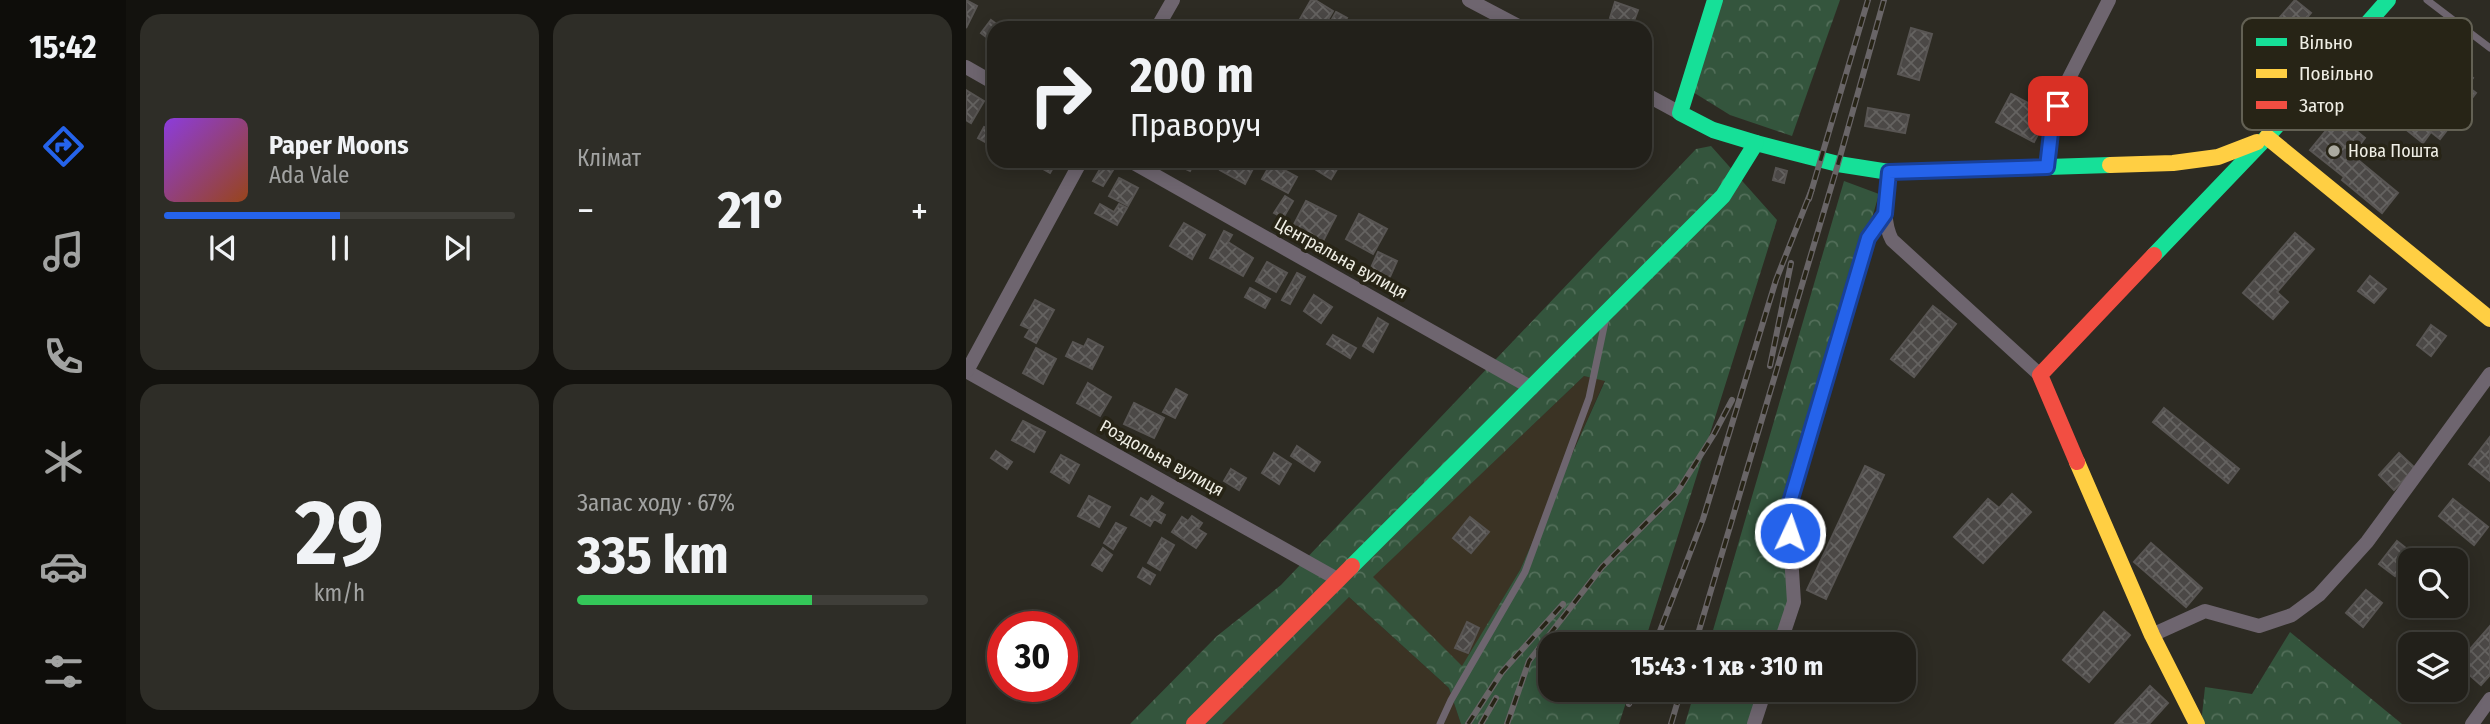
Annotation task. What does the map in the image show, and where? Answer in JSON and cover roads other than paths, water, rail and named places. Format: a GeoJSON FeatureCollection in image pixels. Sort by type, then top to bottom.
{"type":"FeatureCollection","features":[{"type":"Feature","properties":{"kind":"street"},"geometry":{"type":"LineString","coordinates":[[1161,21],[1173,0]]}},
{"type":"Feature","properties":{"kind":"street"},"geometry":{"type":"LineString","coordinates":[[1469,0],[1509,21]]}},
{"type":"Feature","properties":{"kind":"street"},"geometry":{"type":"LineString","coordinates":[[1680,113],[1715,0]]}},
{"type":"Feature","properties":{"kind":"street"},"geometry":{"type":"LineString","coordinates":[[2047,167],[2052,124],[2064,88],[2109,0]]}},
{"type":"Feature","properties":{"kind":"street"},"geometry":{"type":"LineString","coordinates":[[2372,18],[2388,0]]}},
{"type":"Feature","properties":{"kind":"street"},"geometry":{"type":"LineString","coordinates":[[966,67],[987,79]]}},
{"type":"Feature","properties":{"kind":"street"},"geometry":{"type":"LineString","coordinates":[[1652,98],[1713,130],[1838,164],[1889,172],[2173,163],[2218,157],[2267,137]]}},
{"type":"Feature","properties":{"kind":"street"},"geometry":{"type":"LineString","coordinates":[[2040,375],[2273,130]]}},
{"type":"Feature","properties":{"kind":"street"},"geometry":{"type":"LineString","coordinates":[[2267,137],[2490,319]]}},
{"type":"Feature","properties":{"kind":"street"},"geometry":{"type":"LineString","coordinates":[[1194,724],[1606,315],[1723,195],[1756,143]]}},
{"type":"Feature","properties":{"kind":"street"},"geometry":{"type":"LineString","coordinates":[[967,371],[1077,168]]}},
{"type":"Feature","properties":{"kind":"street","name":"Центральна вулиця"},"geometry":{"type":"LineString","coordinates":[[1142,168],[1532,388]]}},
{"type":"Feature","properties":{"kind":"street"},"geometry":{"type":"LineString","coordinates":[[1889,172],[1885,214],[1892,240],[2040,375],[2152,635],[2197,724]]}},
{"type":"Feature","properties":{"kind":"street"},"geometry":{"type":"LineString","coordinates":[[1784,632],[1794,602],[1788,509],[1868,238],[1885,214]]}},
{"type":"Feature","properties":{"kind":"street","name":"Роздольна вулиця"},"geometry":{"type":"LineString","coordinates":[[967,371],[1339,580]]}},
{"type":"Feature","properties":{"kind":"street"},"geometry":{"type":"LineString","coordinates":[[2152,635],[2205,611],[2259,626],[2292,615],[2319,595],[2367,542],[2490,374]]}},
{"type":"Feature","properties":{"kind":"street"},"geometry":{"type":"LineString","coordinates":[[2472,724],[2490,699]]}},
{"type":"Feature","properties":{"kind":"street"},"geometry":{"type":"LineString","coordinates":[[1754,724],[1761,702]]}},
{"type":"Feature","properties":{"kind":"lane"},"geometry":{"type":"LineString","coordinates":[[2427,0],[2450,18]]}},
{"type":"Feature","properties":{"kind":"lane"},"geometry":{"type":"LineString","coordinates":[[2472,34],[2490,48]]}},
{"type":"Feature","properties":{"kind":"lane"},"geometry":{"type":"LineString","coordinates":[[1440,724],[1451,700],[1525,572],[1589,398],[1606,315]]}},
{"type":"Feature","properties":{"kind":"railway"},"geometry":{"type":"LineString","coordinates":[[1809,199],[1868,0]]}},
{"type":"Feature","properties":{"kind":"railway"},"geometry":{"type":"LineString","coordinates":[[1699,632],[1884,0]]}},
{"type":"Feature","properties":{"kind":"railway"},"geometry":{"type":"LineString","coordinates":[[1660,632],[1703,519],[1776,280],[1812,189]]}},
{"type":"Feature","properties":{"kind":"railway"},"geometry":{"type":"LineString","coordinates":[[1770,366],[1791,263]]}},
{"type":"Feature","properties":{"kind":"railway"},"geometry":{"type":"LineString","coordinates":[[1507,724],[1529,661],[1602,567],[1678,491],[1732,400]]}},
{"type":"Feature","properties":{"kind":"railway"},"geometry":{"type":"LineString","coordinates":[[1468,724],[1502,672],[1563,604]]}},
{"type":"Feature","properties":{"kind":"railway"},"geometry":{"type":"LineString","coordinates":[[1481,724],[1496,698]]}},
{"type":"Feature","properties":{"kind":"railway"},"geometry":{"type":"LineString","coordinates":[[1671,724],[1677,702]]}},
{"type":"Feature","properties":{"kind":"place","name":"Нова Пошта"},"geometry":{"type":"Point","coordinates":[2334,151]}}]}
